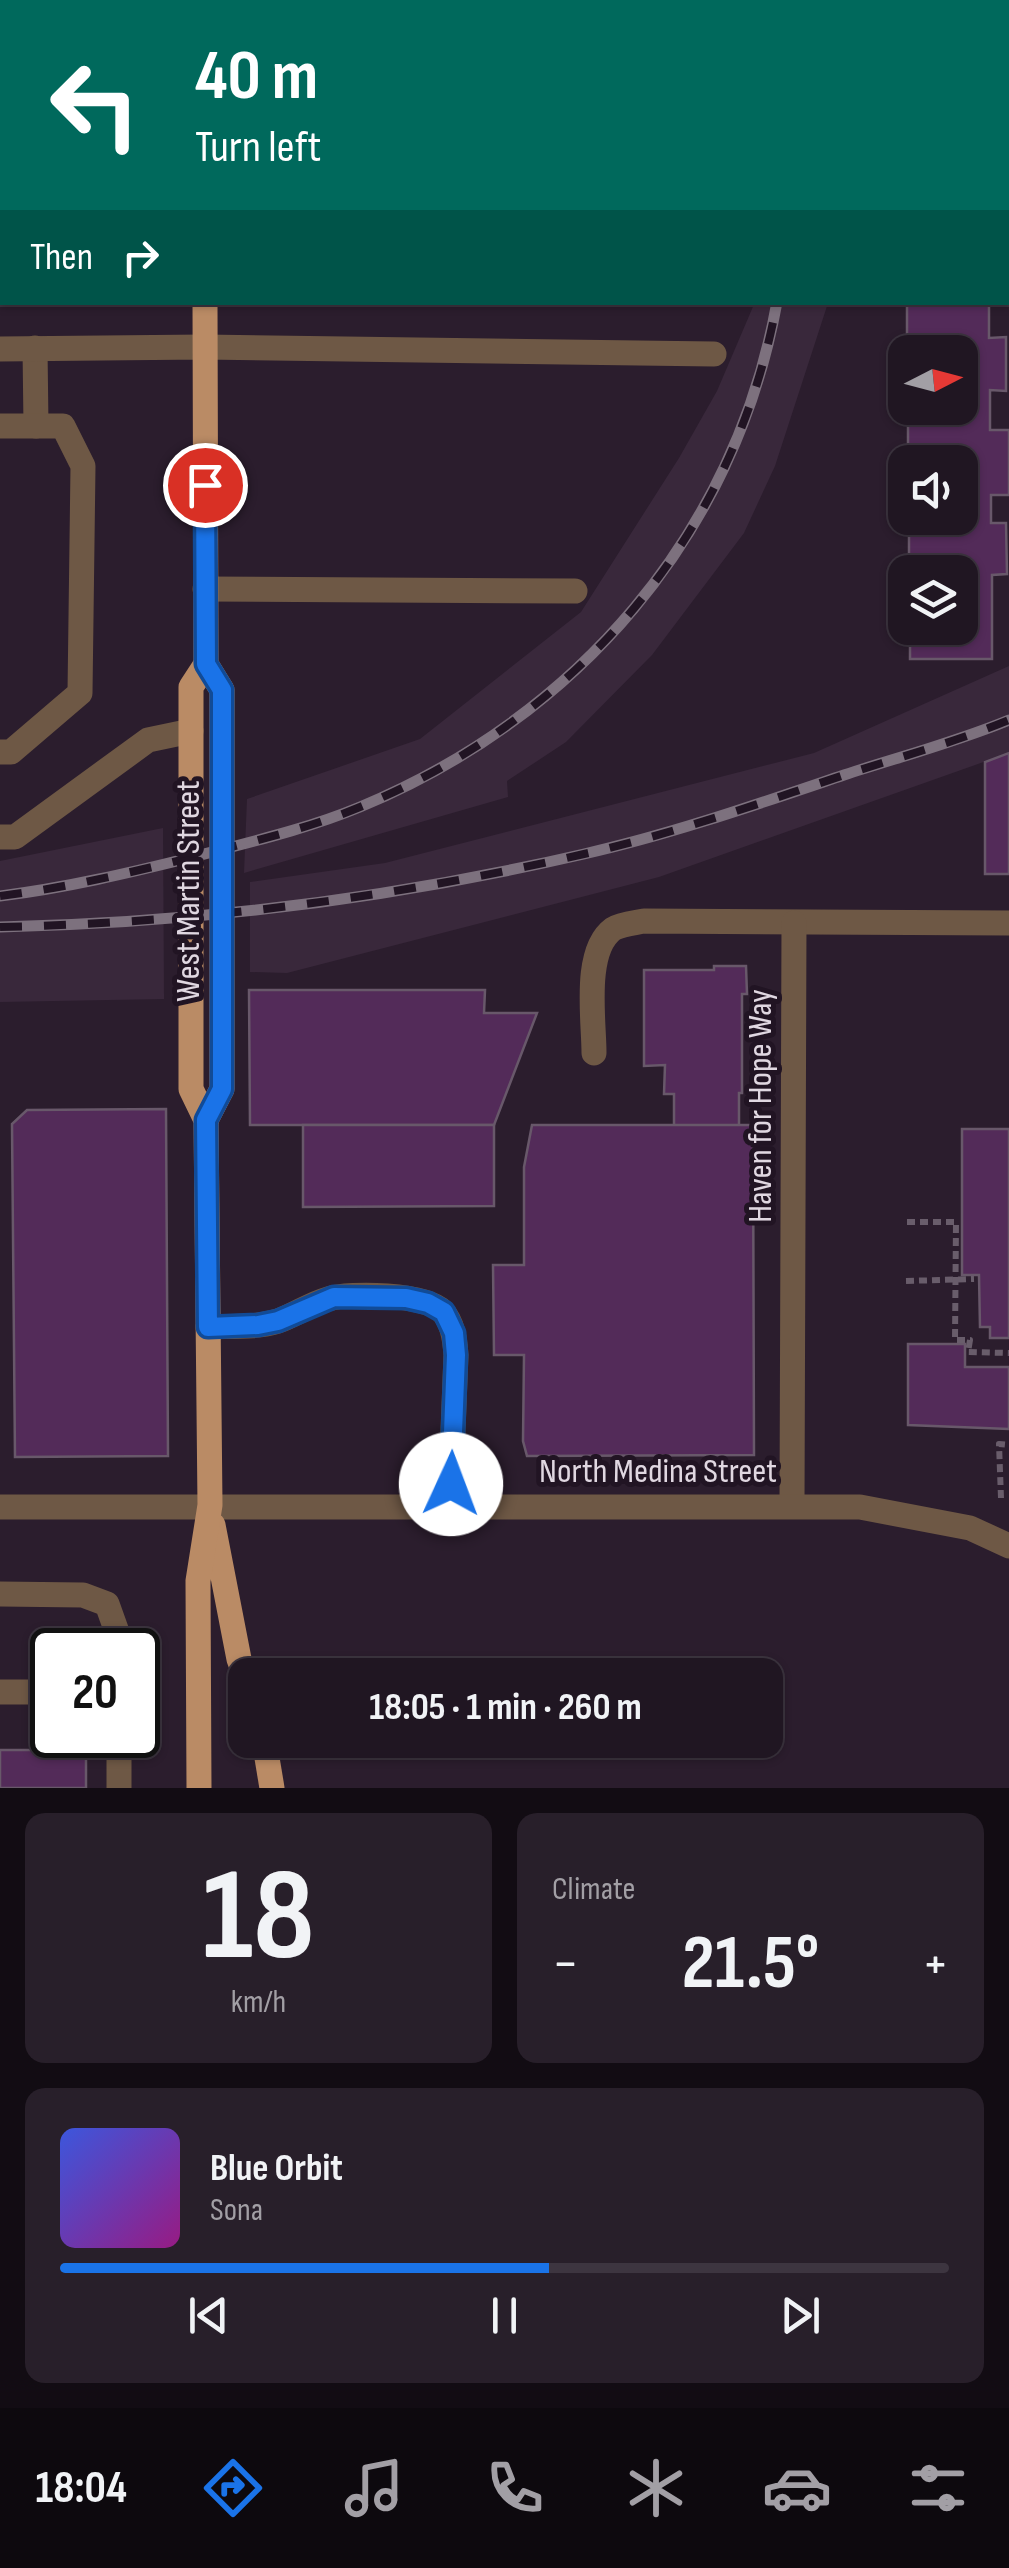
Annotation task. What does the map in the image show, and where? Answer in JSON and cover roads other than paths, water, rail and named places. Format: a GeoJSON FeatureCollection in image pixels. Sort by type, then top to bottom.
{"type":"FeatureCollection","features":[{"type":"Feature","properties":{"kind":"main road","name":"West Martin Street"},"geometry":{"type":"LineString","coordinates":[[204,305],[206,664],[222,690],[222,1089],[206,1120]]}},
{"type":"Feature","properties":{"kind":"main road","name":"West Martin Street"},"geometry":{"type":"LineString","coordinates":[[199,1788],[198,1581],[210,1505],[206,1120],[190,1089],[191,687],[206,664]]}},
{"type":"Feature","properties":{"kind":"main road","name":"West Martin Street"},"geometry":{"type":"LineString","coordinates":[[210,1505],[239,1658]]}},
{"type":"Feature","properties":{"kind":"main road"},"geometry":{"type":"LineString","coordinates":[[267,1758],[272,1788]]}},
{"type":"Feature","properties":{"kind":"street"},"geometry":{"type":"LineString","coordinates":[[0,349],[204,346],[714,354]]}},
{"type":"Feature","properties":{"kind":"street"},"geometry":{"type":"LineString","coordinates":[[34,348],[36,426]]}},
{"type":"Feature","properties":{"kind":"street"},"geometry":{"type":"LineString","coordinates":[[0,426],[63,426],[83,466],[80,693],[11,752],[0,752]]}},
{"type":"Feature","properties":{"kind":"street"},"geometry":{"type":"LineString","coordinates":[[205,589],[575,591]]}},
{"type":"Feature","properties":{"kind":"street"},"geometry":{"type":"LineString","coordinates":[[0,837],[15,837],[148,740],[191,731]]}},
{"type":"Feature","properties":{"kind":"street"},"geometry":{"type":"LineString","coordinates":[[594,1054],[594,960],[600,942],[616,927],[644,921],[1009,923]]}},
{"type":"Feature","properties":{"kind":"street","name":"Haven for Hope Way"},"geometry":{"type":"LineString","coordinates":[[792,1505],[794,923]]}},
{"type":"Feature","properties":{"kind":"street"},"geometry":{"type":"LineString","coordinates":[[208,1327],[278,1321],[334,1297],[406,1298],[444,1312],[454,1333],[456,1355],[450,1505]]}},
{"type":"Feature","properties":{"kind":"street","name":"North Medina Street"},"geometry":{"type":"LineString","coordinates":[[0,1507],[860,1507],[970,1528],[1009,1546]]}},
{"type":"Feature","properties":{"kind":"street"},"geometry":{"type":"LineString","coordinates":[[0,1594],[82,1596],[107,1604],[116,1628]]}},
{"type":"Feature","properties":{"kind":"street"},"geometry":{"type":"LineString","coordinates":[[0,1692],[30,1692]]}},
{"type":"Feature","properties":{"kind":"street"},"geometry":{"type":"LineString","coordinates":[[119,1758],[119,1788]]}},
{"type":"Feature","properties":{"kind":"railway"},"geometry":{"type":"LineString","coordinates":[[0,896],[145,869],[320,822],[438,769],[511,723],[576,669],[634,608],[684,540],[725,467],[756,387],[776,305]]}},
{"type":"Feature","properties":{"kind":"railway"},"geometry":{"type":"LineString","coordinates":[[0,927],[147,920],[294,906],[512,870],[682,828],[1009,720]]}}]}
